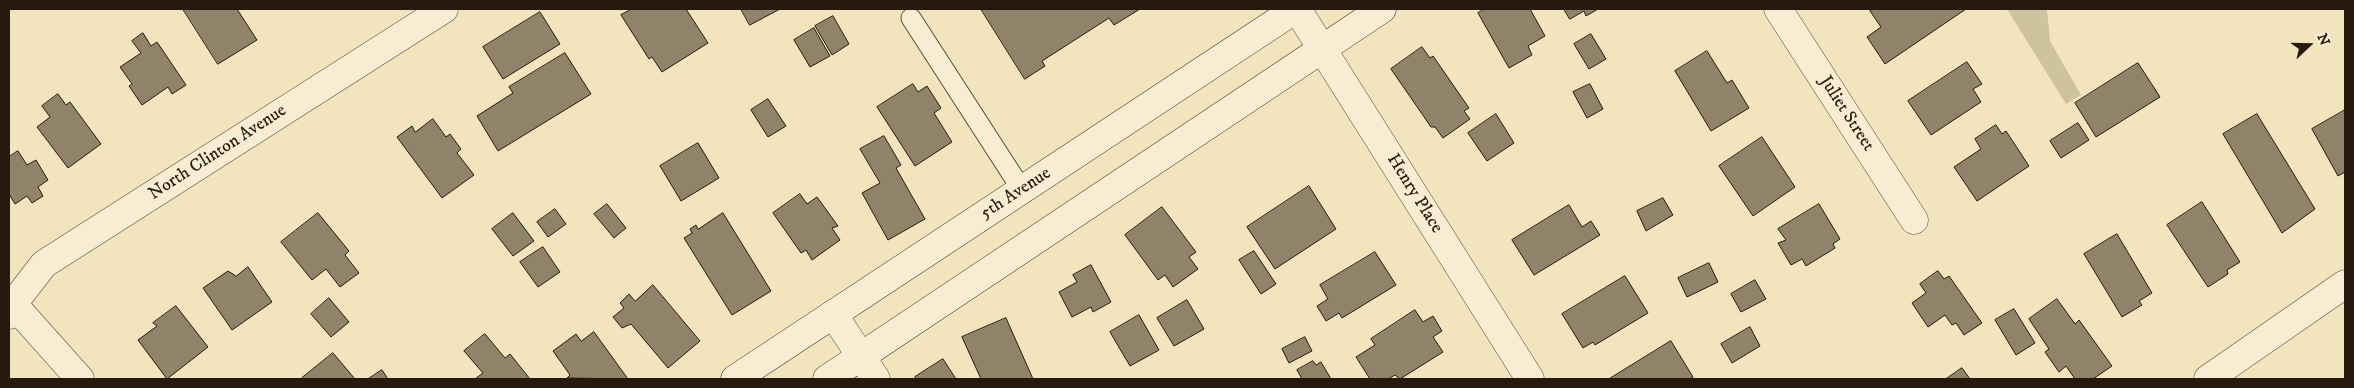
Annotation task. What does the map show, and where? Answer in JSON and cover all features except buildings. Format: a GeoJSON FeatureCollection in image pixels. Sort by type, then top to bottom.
{"type":"FeatureCollection","features":[{"type":"Feature","properties":{"kind":"street","name":"North Clinton Avenue"},"geometry":{"type":"LineString","coordinates":[[11,310],[44,264],[444,9]]}},
{"type":"Feature","properties":{"kind":"street","name":"Henry Place"},"geometry":{"type":"LineString","coordinates":[[1297,9],[1530,379]]}},
{"type":"Feature","properties":{"kind":"street","name":"5th Avenue"},"geometry":{"type":"LineString","coordinates":[[735,379],[1297,9]]}},
{"type":"Feature","properties":{"kind":"street"},"geometry":{"type":"LineString","coordinates":[[827,379],[1382,9]]}},
{"type":"Feature","properties":{"kind":"street","name":"Juliet Street"},"geometry":{"type":"LineString","coordinates":[[1778,9],[1914,220]]}},
{"type":"Feature","properties":{"kind":"street"},"geometry":{"type":"LineString","coordinates":[[2208,379],[2345,284]]}},
{"type":"Feature","properties":{"kind":"street"},"geometry":{"type":"LineString","coordinates":[[11,310],[80,379]]}},
{"type":"Feature","properties":{"kind":"street"},"geometry":{"type":"LineString","coordinates":[[833,314],[876,379]]}},
{"type":"Feature","properties":{"kind":"lane"},"geometry":{"type":"LineString","coordinates":[[910,18],[1022,190]]}},
{"type":"Feature","properties":{"kind":"shaded area"},"geometry":{"type":"Polygon","coordinates":[[[2007,9],[2047,9],[2050,41],[2081,95],[2066,104],[2007,9]]]}}]}
